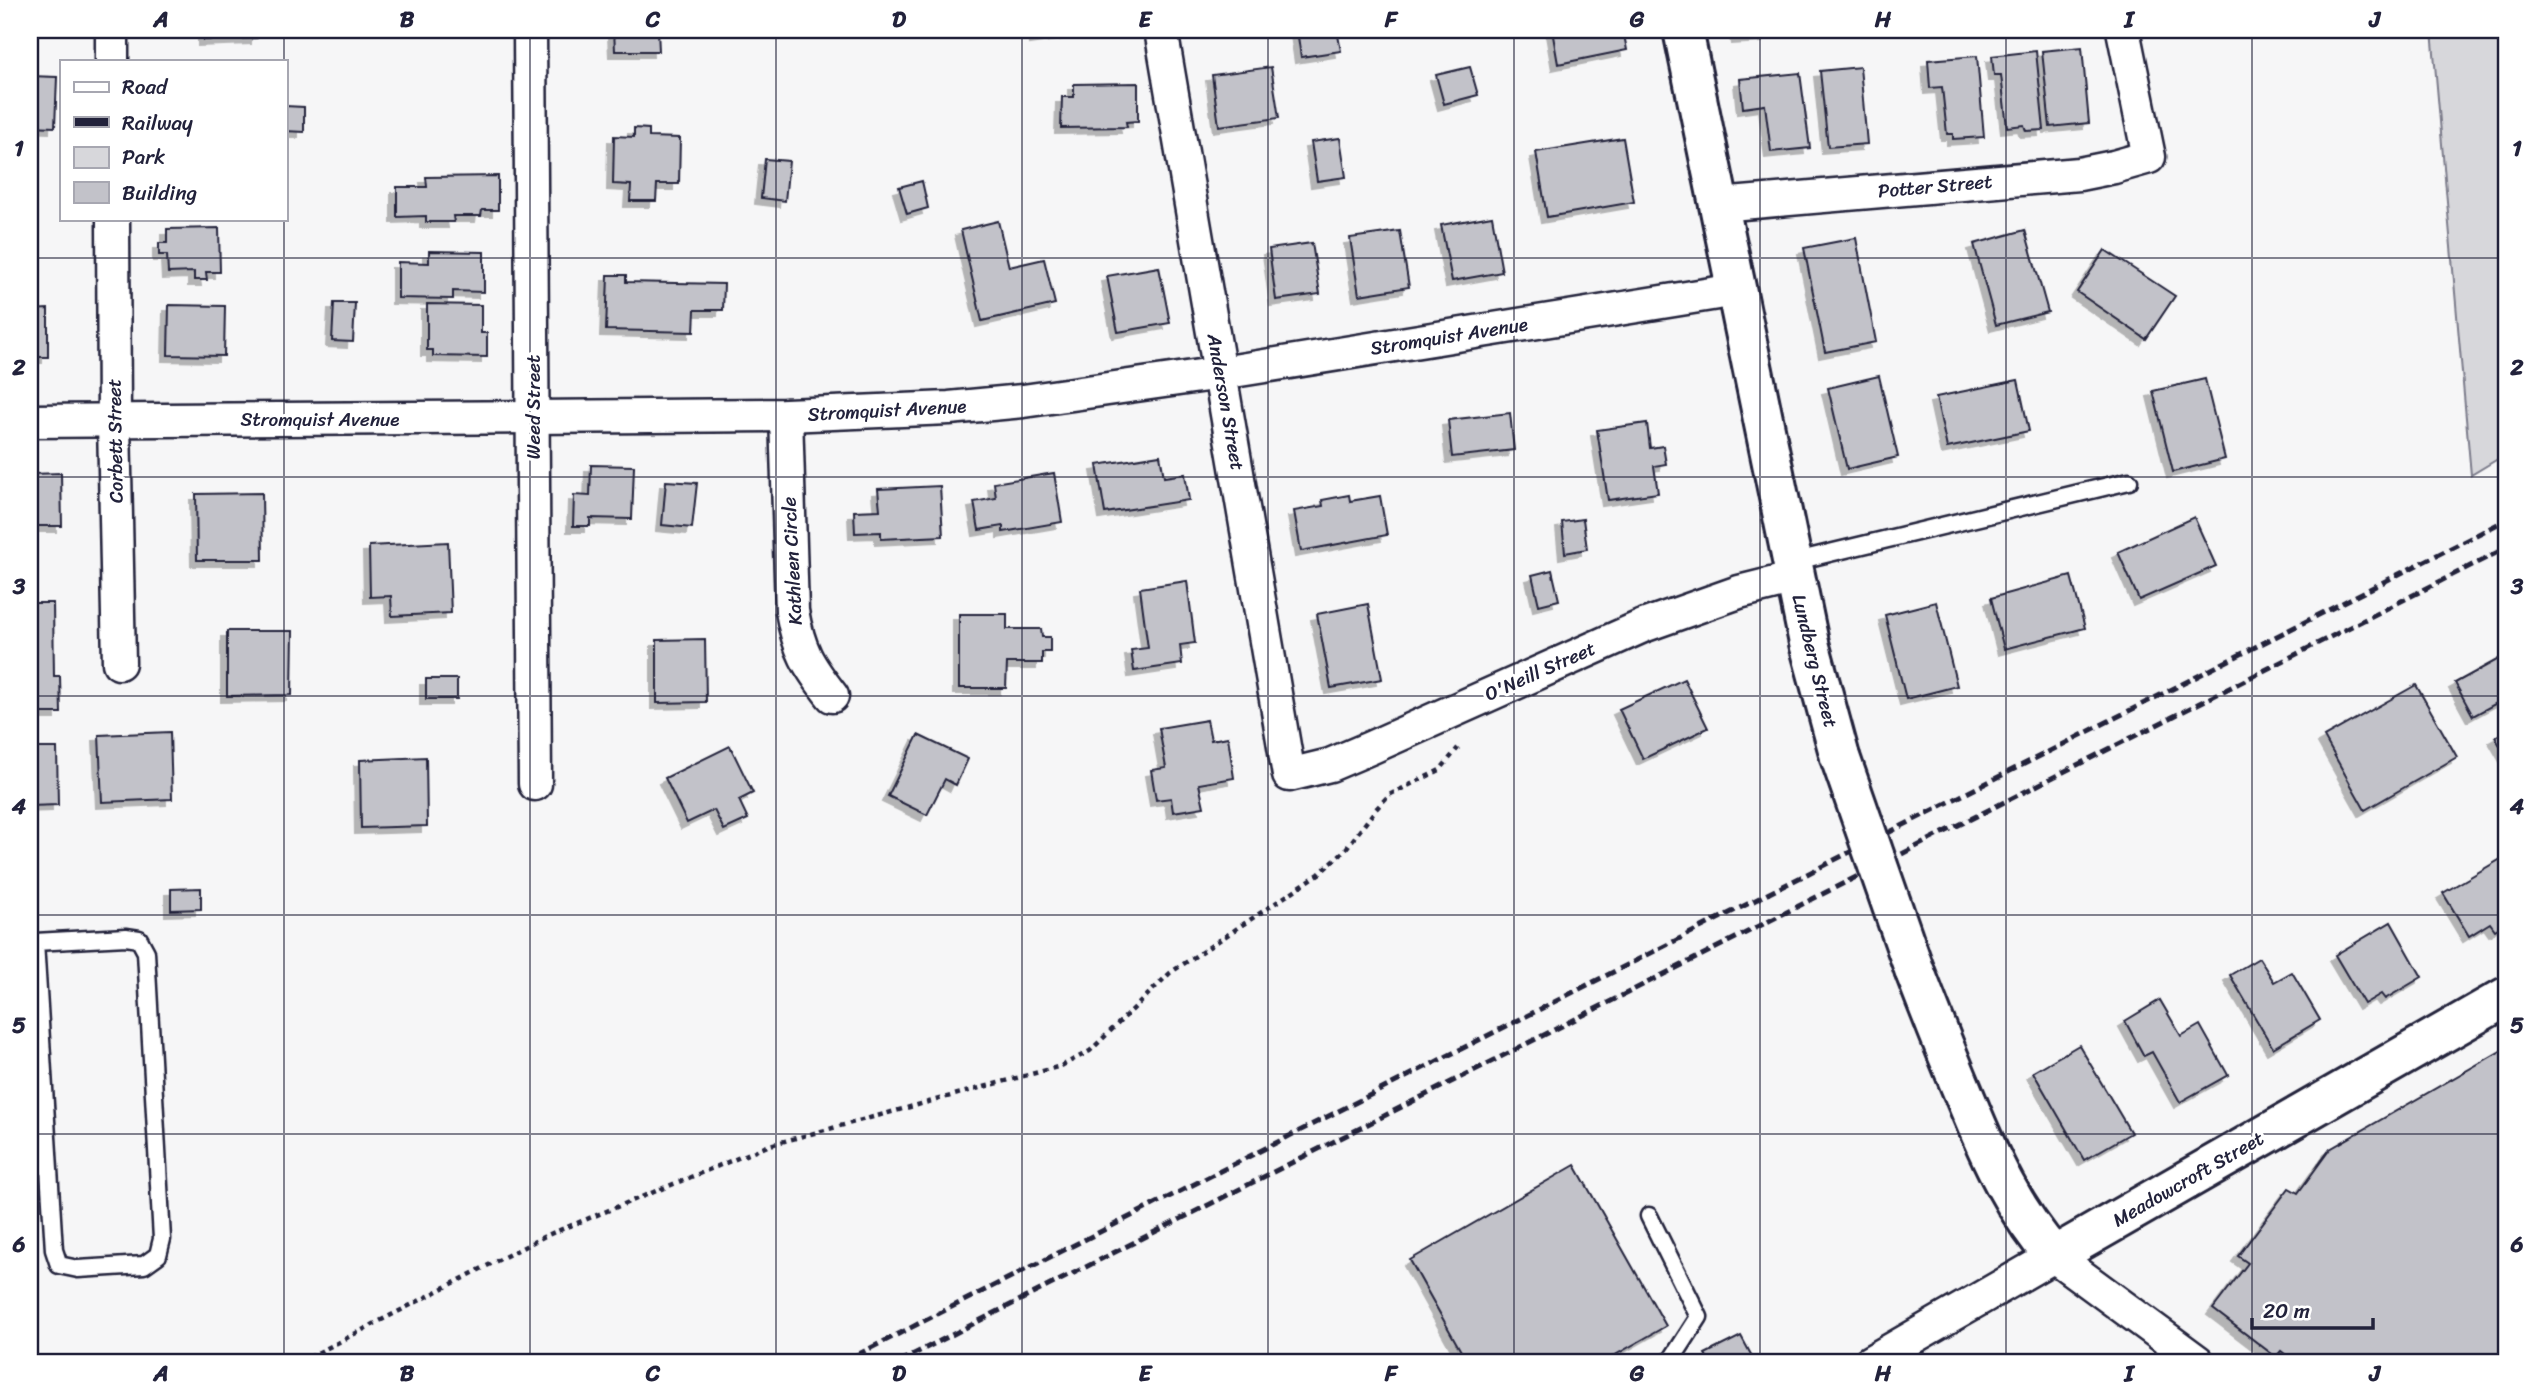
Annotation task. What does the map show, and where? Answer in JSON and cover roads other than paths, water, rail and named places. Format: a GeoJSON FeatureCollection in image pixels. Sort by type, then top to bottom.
{"type":"FeatureCollection","features":[{"type":"Feature","properties":{"kind":"street"},"geometry":{"type":"LineString","coordinates":[[112,30],[112,60]]}},
{"type":"Feature","properties":{"kind":"street","name":"Weed Street"},"geometry":{"type":"LineString","coordinates":[[530,30],[535,784]]}},
{"type":"Feature","properties":{"kind":"street","name":"Anderson Street"},"geometry":{"type":"LineString","coordinates":[[1161,30],[1289,775]]}},
{"type":"Feature","properties":{"kind":"street","name":"Lundberg Street"},"geometry":{"type":"LineString","coordinates":[[1683,30],[1808,643],[1840,757],[1915,972],[1991,1160],[2016,1207],[2034,1234],[2054,1256]]}},
{"type":"Feature","properties":{"kind":"street","name":"Potter Street"},"geometry":{"type":"LineString","coordinates":[[1719,205],[2079,174],[2149,157],[2123,30]]}},
{"type":"Feature","properties":{"kind":"street","name":"Corbett Street"},"geometry":{"type":"LineString","coordinates":[[113,220],[119,663]]}},
{"type":"Feature","properties":{"kind":"street","name":"Stromquist Avenue"},"geometry":{"type":"LineString","coordinates":[[30,421],[786,415],[999,403],[1221,373],[1736,290]]}},
{"type":"Feature","properties":{"kind":"street","name":"Kathleen Circle"},"geometry":{"type":"LineString","coordinates":[[786,415],[792,611],[797,642],[810,668],[832,696]]}},
{"type":"Feature","properties":{"kind":"street","name":"O'Neill Street"},"geometry":{"type":"LineString","coordinates":[[1289,775],[1340,761],[1656,621],[1794,570]]}},
{"type":"Feature","properties":{"kind":"street","name":"Meadowcroft Street"},"geometry":{"type":"LineString","coordinates":[[1870,1362],[2506,997]]}},
{"type":"Feature","properties":{"kind":"street"},"geometry":{"type":"LineString","coordinates":[[2054,1256],[2197,1362]]}},
{"type":"Feature","properties":{"kind":"lane"},"geometry":{"type":"LineString","coordinates":[[1794,570],[2129,481]]}},
{"type":"Feature","properties":{"kind":"lane"},"geometry":{"type":"LineString","coordinates":[[126,937],[139,939],[146,952],[162,1239],[158,1255],[144,1265],[78,1269],[59,1265],[54,1250],[32,942],[126,937]]}},
{"type":"Feature","properties":{"kind":"lane"},"geometry":{"type":"LineString","coordinates":[[1649,1216],[1699,1317],[1670,1362]]}},
{"type":"Feature","properties":{"kind":"railway"},"geometry":{"type":"LineString","coordinates":[[843,1362],[2506,520]]}},
{"type":"Feature","properties":{"kind":"railway"},"geometry":{"type":"LineString","coordinates":[[898,1362],[2506,548]]}}]}
